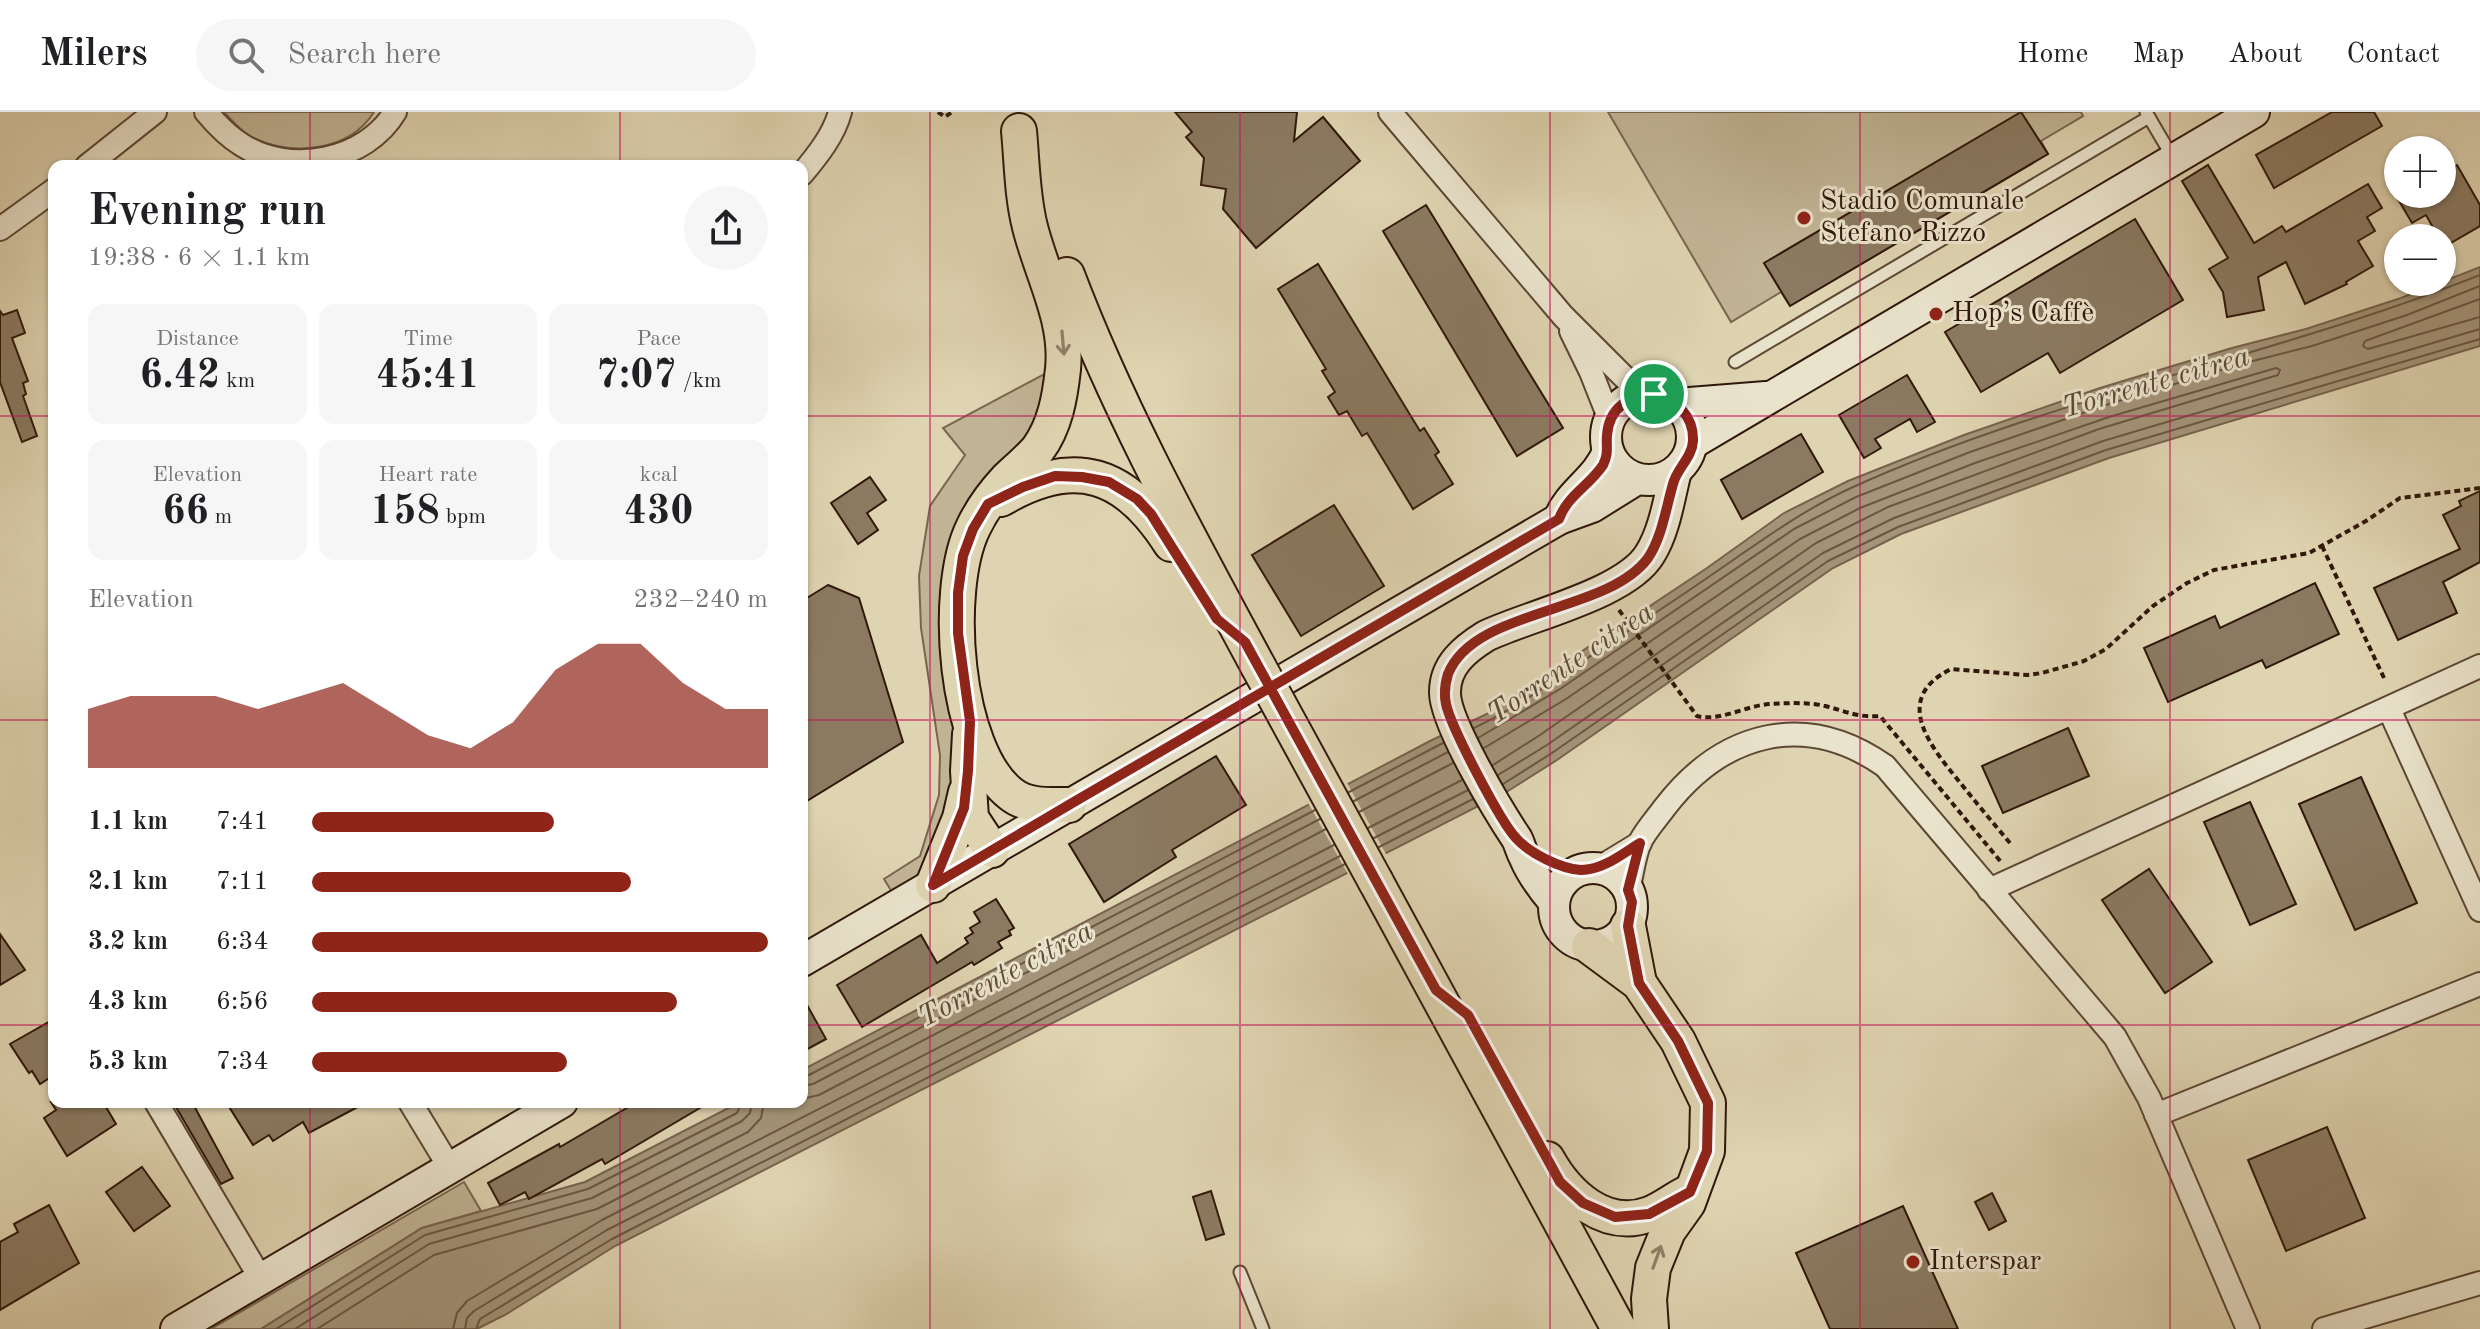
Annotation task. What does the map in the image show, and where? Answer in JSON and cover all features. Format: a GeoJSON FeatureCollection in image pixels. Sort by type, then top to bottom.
{"type":"FeatureCollection","features":[{"type":"Feature","properties":{"kind":"main road"},"geometry":{"type":"LineString","coordinates":[[1693,443],[2254,112]]}},
{"type":"Feature","properties":{"kind":"main road"},"geometry":{"type":"LineString","coordinates":[[996,848],[971,818],[981,767],[960,656],[958,593],[963,556],[973,529],[994,492],[1037,450],[1050,429],[1059,400],[1064,350],[1060,320],[1029,224],[1017,121]]}},
{"type":"Feature","properties":{"kind":"main road"},"geometry":{"type":"LineString","coordinates":[[1017,121],[1058,251],[1111,383],[1162,487],[1619,1329]]}},
{"type":"Feature","properties":{"kind":"main road"},"geometry":{"type":"LineString","coordinates":[[1554,902],[1533,874],[1451,720],[1445,693],[1447,676],[1469,647],[1499,630],[1610,587],[1628,577],[1649,556],[1657,541],[1676,471],[1693,443],[1692,429],[1687,415],[1666,397],[1641,394],[1628,399],[1617,408],[1610,420],[1606,441],[1615,463],[1625,473],[1653,481],[1676,471]]}},
{"type":"Feature","properties":{"kind":"main road"},"geometry":{"type":"LineString","coordinates":[[1677,404],[1768,397]]}},
{"type":"Feature","properties":{"kind":"main road"},"geometry":{"type":"LineString","coordinates":[[1559,519],[1564,506],[1603,464],[1608,451]]}},
{"type":"Feature","properties":{"kind":"main road"},"geometry":{"type":"LineString","coordinates":[[988,504],[1055,476],[1095,478],[1123,489],[1151,514],[1217,619],[1252,654]]}},
{"type":"Feature","properties":{"kind":"main road"},"geometry":{"type":"LineString","coordinates":[[808,958],[1559,519],[1592,507],[1639,479]]}},
{"type":"Feature","properties":{"kind":"main road"},"geometry":{"type":"LineString","coordinates":[[1639,479],[1657,541]]}},
{"type":"Feature","properties":{"kind":"main road"},"geometry":{"type":"LineString","coordinates":[[981,767],[1022,800],[1042,805],[1069,805]]}},
{"type":"Feature","properties":{"kind":"main road"},"geometry":{"type":"LineString","coordinates":[[933,885],[981,767]]}},
{"type":"Feature","properties":{"kind":"main road"},"geometry":{"type":"LineString","coordinates":[[1518,841],[1549,859],[1621,879],[1632,902],[1628,926],[1639,983]]}},
{"type":"Feature","properties":{"kind":"main road"},"geometry":{"type":"LineString","coordinates":[[1590,869],[1563,882],[1554,902],[1555,914],[1566,936],[1589,946],[1639,983],[1678,1041],[1708,1103],[1707,1151],[1688,1203],[1668,1231],[1653,1268],[1649,1299],[1651,1329]]}},
{"type":"Feature","properties":{"kind":"main road"},"geometry":{"type":"LineString","coordinates":[[1589,946],[1611,942],[1628,926]]}},
{"type":"Feature","properties":{"kind":"main road"},"geometry":{"type":"LineString","coordinates":[[1436,990],[1468,1015],[1560,1182],[1572,1194],[1591,1208],[1615,1217],[1628,1217],[1649,1214],[1690,1192]]}},
{"type":"Feature","properties":{"kind":"main road"},"geometry":{"type":"LineString","coordinates":[[176,1329],[552,1108]]}},
{"type":"Feature","properties":{"kind":"street"},"geometry":{"type":"LineString","coordinates":[[95,160],[155,112]]}},
{"type":"Feature","properties":{"kind":"street"},"geometry":{"type":"LineString","coordinates":[[206,112],[243,146],[280,160]]}},
{"type":"Feature","properties":{"kind":"street"},"geometry":{"type":"LineString","coordinates":[[323,160],[357,148],[388,123],[395,112]]}},
{"type":"Feature","properties":{"kind":"street"},"geometry":{"type":"LineString","coordinates":[[808,167],[840,112]]}},
{"type":"Feature","properties":{"kind":"street"},"geometry":{"type":"LineString","coordinates":[[1390,112],[1563,316],[1641,394]]}},
{"type":"Feature","properties":{"kind":"street"},"geometry":{"type":"LineString","coordinates":[[0,229],[48,194]]}},
{"type":"Feature","properties":{"kind":"street"},"geometry":{"type":"LineString","coordinates":[[1563,316],[1591,372],[1610,420]]}},
{"type":"Feature","properties":{"kind":"street"},"geometry":{"type":"LineString","coordinates":[[1989,890],[2480,666]]}},
{"type":"Feature","properties":{"kind":"street"},"geometry":{"type":"LineString","coordinates":[[2389,709],[2480,910]]}},
{"type":"Feature","properties":{"kind":"street"},"geometry":{"type":"LineString","coordinates":[[1628,890],[1640,843],[1677,791],[1726,752],[1756,739],[1782,734],[1812,734],[1841,741],[1885,766],[2115,1037],[2156,1115],[2248,1329]]}},
{"type":"Feature","properties":{"kind":"street"},"geometry":{"type":"LineString","coordinates":[[1590,869],[1640,843]]}},
{"type":"Feature","properties":{"kind":"street"},"geometry":{"type":"LineString","coordinates":[[2156,1115],[2480,984]]}},
{"type":"Feature","properties":{"kind":"street"},"geometry":{"type":"LineString","coordinates":[[160,1108],[261,1279]]}},
{"type":"Feature","properties":{"kind":"street"},"geometry":{"type":"LineString","coordinates":[[414,1108],[450,1168]]}},
{"type":"Feature","properties":{"kind":"street"},"geometry":{"type":"LineString","coordinates":[[2324,1329],[2480,1283]]}},
{"type":"Feature","properties":{"kind":"lane"},"geometry":{"type":"LineString","coordinates":[[1735,362],[2147,115],[2173,159]]}},
{"type":"Feature","properties":{"kind":"lane"},"geometry":{"type":"LineString","coordinates":[[1240,1272],[1263,1329]]}},
{"type":"Feature","properties":{"kind":"path"},"geometry":{"type":"LineString","coordinates":[[938,112],[945,117],[952,112]]}},
{"type":"Feature","properties":{"kind":"path"},"geometry":{"type":"LineString","coordinates":[[2010,843],[1928,740],[1919,715],[1920,702],[1930,682],[1951,669],[2027,675],[2084,661],[2106,649],[2153,606],[2199,577],[2226,567],[2294,558],[2322,546],[2400,498],[2480,488]]}},
{"type":"Feature","properties":{"kind":"path"},"geometry":{"type":"LineString","coordinates":[[2322,546],[2384,678]]}},
{"type":"Feature","properties":{"kind":"path"},"geometry":{"type":"LineString","coordinates":[[1619,610],[1674,688]]}},
{"type":"Feature","properties":{"kind":"shaded area"},"geometry":{"type":"Polygon","coordinates":[[[224,112],[374,112],[363,125],[335,143],[302,148],[268,144],[253,138],[224,112]]]}},
{"type":"Feature","properties":{"kind":"shaded area","name":"Stadio Comunale Stefano Rizzo"},"geometry":{"type":"Polygon","coordinates":[[[1608,112],[2081,112],[2083,116],[2041,141],[2048,154],[1790,306],[1781,292],[1731,322],[1608,112]]]}},
{"type":"Feature","properties":{"kind":"shaded area"},"geometry":{"type":"Polygon","coordinates":[[[1054,369],[1049,409],[980,495],[961,759],[928,870],[892,892],[884,879],[920,856],[939,795],[940,755],[921,628],[919,576],[930,506],[965,455],[943,428],[1054,369]]]}},
{"type":"Feature","properties":{"kind":"shaded area"},"geometry":{"type":"Polygon","coordinates":[[[464,1182],[481,1211],[422,1228],[261,1329],[211,1329],[464,1182]]]}},
{"type":"Feature","properties":{"kind":"water","name":"Torrente citrea"},"geometry":{"type":"Polygon","coordinates":[[[2480,267],[2480,346],[2109,458],[1901,534],[1833,568],[1508,791],[615,1246],[505,1315],[477,1329],[261,1329],[422,1228],[585,1182],[728,1108],[808,1108],[808,1067],[1489,713],[1784,513],[1848,481],[1964,435],[2100,388],[2306,329],[2406,296],[2456,296],[2456,276],[2480,267]]]}},
{"type":"Feature","properties":{"kind":"pier"},"geometry":{"type":"Polygon","coordinates":[[[1346,781],[1387,856],[1349,876],[1307,801],[1346,781]]]}},
{"type":"Feature","properties":{"kind":"building"},"geometry":{"type":"Polygon","coordinates":[[[1175,112],[1297,112],[1294,141],[1323,117],[1360,161],[1256,248],[1223,209],[1226,189],[1201,185],[1204,158],[1186,137],[1192,132],[1175,112]]]}},
{"type":"Feature","properties":{"kind":"building"},"geometry":{"type":"Polygon","coordinates":[[[2021,112],[2048,154],[1790,306],[1764,263],[2021,112]]]}},
{"type":"Feature","properties":{"kind":"building"},"geometry":{"type":"Polygon","coordinates":[[[2332,112],[2374,112],[2382,126],[2274,188],[2256,155],[2332,112]]]}},
{"type":"Feature","properties":{"kind":"building"},"geometry":{"type":"Polygon","coordinates":[[[2208,165],[2254,243],[2282,226],[2286,232],[2368,184],[2382,208],[2367,217],[2375,231],[2358,241],[2373,266],[2347,284],[2305,304],[2286,262],[2258,277],[2264,310],[2227,317],[2223,292],[2209,269],[2228,258],[2182,181],[2208,165]]]}},
{"type":"Feature","properties":{"kind":"building"},"geometry":{"type":"Polygon","coordinates":[[[2456,166],[2480,205],[2480,226],[2456,240],[2456,224],[2431,224],[2426,215],[2412,223],[2403,208],[2456,208],[2456,166]]]}},
{"type":"Feature","properties":{"kind":"building"},"geometry":{"type":"Polygon","coordinates":[[[1426,205],[1563,428],[1517,456],[1383,231],[1426,205]]]}},
{"type":"Feature","properties":{"kind":"building"},"geometry":{"type":"Polygon","coordinates":[[[2135,219],[2183,300],[2060,373],[2048,353],[1981,392],[1945,332],[2135,219]]]}},
{"type":"Feature","properties":{"kind":"building"},"geometry":{"type":"Polygon","coordinates":[[[1318,264],[1420,431],[1424,428],[1439,452],[1435,455],[1453,484],[1413,509],[1367,433],[1362,436],[1347,411],[1339,415],[1328,397],[1335,392],[1322,371],[1326,369],[1278,289],[1318,264]]]}},
{"type":"Feature","properties":{"kind":"building"},"geometry":{"type":"Polygon","coordinates":[[[17,310],[25,333],[12,338],[28,381],[23,383],[26,394],[23,396],[37,436],[22,442],[0,382],[0,311],[3,315],[17,310]]]}},
{"type":"Feature","properties":{"kind":"building"},"geometry":{"type":"Polygon","coordinates":[[[1907,375],[1935,422],[1917,432],[1910,419],[1875,439],[1881,448],[1864,458],[1839,415],[1907,375]]]}},
{"type":"Feature","properties":{"kind":"building"},"geometry":{"type":"Polygon","coordinates":[[[1801,434],[1823,472],[1742,519],[1721,480],[1801,434]]]}},
{"type":"Feature","properties":{"kind":"building"},"geometry":{"type":"Polygon","coordinates":[[[870,477],[886,500],[867,513],[878,530],[858,544],[831,503],[870,477]]]}},
{"type":"Feature","properties":{"kind":"building"},"geometry":{"type":"Polygon","coordinates":[[[2480,491],[2480,562],[2443,582],[2457,613],[2398,640],[2374,588],[2460,549],[2443,515],[2461,506],[2459,501],[2480,491]]]}},
{"type":"Feature","properties":{"kind":"building"},"geometry":{"type":"Polygon","coordinates":[[[1334,505],[1384,586],[1301,636],[1252,555],[1334,505]]]}},
{"type":"Feature","properties":{"kind":"building"},"geometry":{"type":"Polygon","coordinates":[[[2315,583],[2339,634],[2266,668],[2262,660],[2168,702],[2144,648],[2215,616],[2220,628],[2315,583]]]}},
{"type":"Feature","properties":{"kind":"building"},"geometry":{"type":"Polygon","coordinates":[[[828,585],[859,598],[903,742],[808,800],[808,597],[828,585]]]}},
{"type":"Feature","properties":{"kind":"building"},"geometry":{"type":"Polygon","coordinates":[[[2068,728],[2089,776],[2003,813],[1982,766],[2068,728]]]}},
{"type":"Feature","properties":{"kind":"building"},"geometry":{"type":"Polygon","coordinates":[[[1216,756],[1246,805],[1172,850],[1176,857],[1104,902],[1069,844],[1216,756]]]}},
{"type":"Feature","properties":{"kind":"building"},"geometry":{"type":"Polygon","coordinates":[[[2361,777],[2417,903],[2355,930],[2299,804],[2361,777]]]}},
{"type":"Feature","properties":{"kind":"building"},"geometry":{"type":"Polygon","coordinates":[[[2250,802],[2296,904],[2250,925],[2204,822],[2250,802]]]}},
{"type":"Feature","properties":{"kind":"building"},"geometry":{"type":"Polygon","coordinates":[[[2149,869],[2212,962],[2165,993],[2102,900],[2149,869]]]}},
{"type":"Feature","properties":{"kind":"building"},"geometry":{"type":"Polygon","coordinates":[[[996,899],[1014,928],[1009,931],[1011,935],[998,942],[1002,948],[974,965],[972,962],[862,1027],[837,985],[921,935],[937,963],[968,943],[965,938],[973,933],[970,928],[980,922],[974,912],[996,899]]]}},
{"type":"Feature","properties":{"kind":"building"},"geometry":{"type":"Polygon","coordinates":[[[0,934],[25,970],[0,985],[0,934]]]}},
{"type":"Feature","properties":{"kind":"building"},"geometry":{"type":"Polygon","coordinates":[[[808,1007],[826,1039],[808,1049],[808,1007]]]}},
{"type":"Feature","properties":{"kind":"building"},"geometry":{"type":"Polygon","coordinates":[[[48,1022],[48,1079],[40,1084],[10,1044],[48,1022]]]}},
{"type":"Feature","properties":{"kind":"building"},"geometry":{"type":"Polygon","coordinates":[[[107,1108],[116,1124],[67,1156],[44,1118],[56,1110],[107,1108]]]}},
{"type":"Feature","properties":{"kind":"building"},"geometry":{"type":"Polygon","coordinates":[[[177,1108],[195,1108],[233,1178],[221,1184],[177,1108]]]}},
{"type":"Feature","properties":{"kind":"building"},"geometry":{"type":"Polygon","coordinates":[[[230,1108],[356,1108],[309,1133],[303,1122],[273,1141],[269,1135],[253,1145],[230,1108]]]}},
{"type":"Feature","properties":{"kind":"building"},"geometry":{"type":"Polygon","coordinates":[[[627,1108],[700,1108],[605,1164],[602,1159],[529,1199],[525,1192],[500,1205],[488,1183],[559,1144],[560,1147],[627,1108]]]}},
{"type":"Feature","properties":{"kind":"building"},"geometry":{"type":"Polygon","coordinates":[[[2327,1127],[2365,1218],[2286,1251],[2248,1160],[2327,1127]]]}},
{"type":"Feature","properties":{"kind":"building"},"geometry":{"type":"Polygon","coordinates":[[[142,1167],[170,1206],[134,1231],[106,1192],[142,1167]]]}},
{"type":"Feature","properties":{"kind":"building"},"geometry":{"type":"Polygon","coordinates":[[[1211,1191],[1224,1234],[1206,1240],[1193,1197],[1211,1191]]]}},
{"type":"Feature","properties":{"kind":"building"},"geometry":{"type":"Polygon","coordinates":[[[1992,1193],[2006,1221],[1989,1230],[1975,1202],[1992,1193]]]}},
{"type":"Feature","properties":{"kind":"building"},"geometry":{"type":"Polygon","coordinates":[[[49,1205],[79,1263],[0,1310],[0,1242],[18,1232],[14,1224],[49,1205]]]}},
{"type":"Feature","properties":{"kind":"building"},"geometry":{"type":"Polygon","coordinates":[[[1903,1206],[1958,1329],[1830,1329],[1796,1253],[1903,1206]]]}},
{"type":"Feature","properties":{"kind":"place","name":"Stadio Comunale Stefano Rizzo"},"geometry":{"type":"Point","coordinates":[1804,218]}},
{"type":"Feature","properties":{"kind":"place","name":"Hop’s Caffè"},"geometry":{"type":"Point","coordinates":[1936,314]}},
{"type":"Feature","properties":{"kind":"place","name":"Interspar"},"geometry":{"type":"Point","coordinates":[1913,1262]}},
{"type":"Feature","properties":{"kind":"route"},"geometry":{"type":"LineString","coordinates":[[1654,394],[1641,394],[1617,408],[1607,430],[1608,451],[1603,464],[1564,506],[1559,519],[1363,633],[1265,691],[933,885],[964,808],[970,721],[961,668],[958,593],[963,556],[973,529],[988,504],[1042,479],[1069,476],[1109,482],[1137,499],[1151,514],[1217,619],[1245,642],[1258,666],[1298,738],[1376,882],[1436,990],[1468,1015],[1560,1182],[1583,1203],[1615,1217],[1649,1214],[1690,1192],[1707,1151],[1708,1103],[1678,1041],[1639,983],[1628,926],[1632,914],[1628,890],[1640,843],[1599,868],[1581,870],[1549,859],[1518,841],[1451,720],[1445,693],[1447,676],[1469,647],[1499,630],[1610,587],[1628,577],[1649,556],[1657,541],[1676,471],[1684,464],[1693,443],[1687,415],[1677,404],[1654,394]]}}]}
